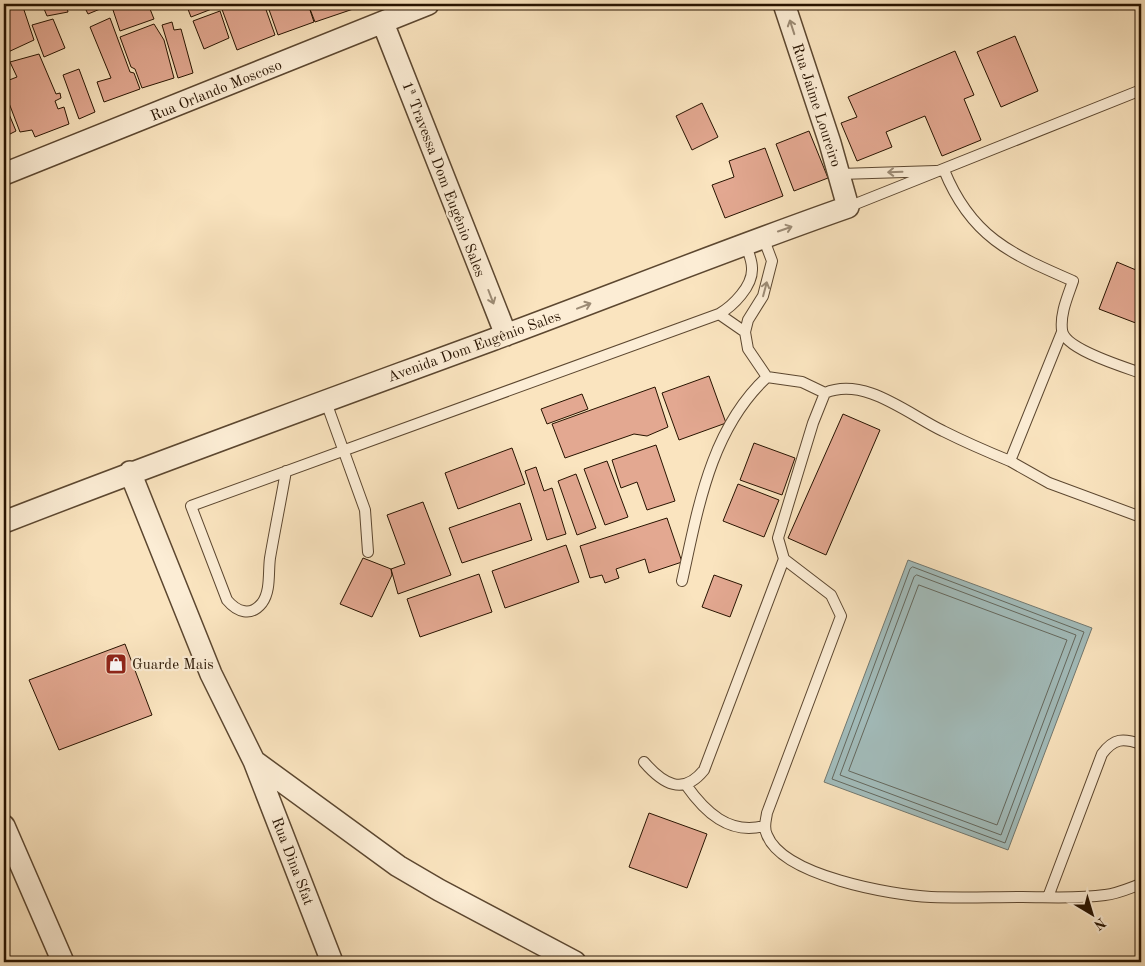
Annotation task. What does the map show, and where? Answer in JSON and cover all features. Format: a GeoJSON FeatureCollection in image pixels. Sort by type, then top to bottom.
{"type":"FeatureCollection","features":[{"type":"Feature","properties":{"kind":"street","name":"Rua Orlando Moscoso"},"geometry":{"type":"LineString","coordinates":[[4,174],[383,24],[428,4]]}},
{"type":"Feature","properties":{"kind":"street","name":"Rua Jaime Loureiro"},"geometry":{"type":"LineString","coordinates":[[784,4],[840,174],[848,208]]}},
{"type":"Feature","properties":{"kind":"street","name":"1ª Travessa Dom Eugênio Sales"},"geometry":{"type":"LineString","coordinates":[[383,24],[506,335]]}},
{"type":"Feature","properties":{"kind":"street","name":"Avenida Dom Eugênio Sales"},"geometry":{"type":"LineString","coordinates":[[4,522],[130,472],[326,402],[754,241],[848,208]]}},
{"type":"Feature","properties":{"kind":"street","name":"Rua Dina Sfat"},"geometry":{"type":"LineString","coordinates":[[130,472],[211,674],[254,761],[332,962]]}},
{"type":"Feature","properties":{"kind":"street"},"geometry":{"type":"LineString","coordinates":[[254,761],[398,866],[439,890],[575,962]]}},
{"type":"Feature","properties":{"kind":"street"},"geometry":{"type":"LineString","coordinates":[[4,826],[63,962]]}},
{"type":"Feature","properties":{"kind":"lane","name":"Avenida Dom Eugênio Sales"},"geometry":{"type":"LineString","coordinates":[[848,208],[1141,90]]}},
{"type":"Feature","properties":{"kind":"lane","name":"Avenida Dom Eugênio Sales"},"geometry":{"type":"LineString","coordinates":[[840,174],[944,170]]}},
{"type":"Feature","properties":{"kind":"lane"},"geometry":{"type":"LineString","coordinates":[[944,170],[962,206],[986,234],[1023,257],[1073,281],[1065,304],[1062,332],[1010,461]]}},
{"type":"Feature","properties":{"kind":"lane"},"geometry":{"type":"LineString","coordinates":[[286,471],[270,560],[267,593],[262,603],[254,610],[245,612],[235,609],[227,600],[191,506],[286,471],[720,314],[734,305],[744,290],[752,269],[754,241]]}},
{"type":"Feature","properties":{"kind":"lane"},"geometry":{"type":"LineString","coordinates":[[754,241],[772,261],[763,296],[748,320],[745,332],[748,349],[767,377],[802,382],[826,393]]}},
{"type":"Feature","properties":{"kind":"lane"},"geometry":{"type":"LineString","coordinates":[[720,314],[745,332]]}},
{"type":"Feature","properties":{"kind":"lane"},"geometry":{"type":"LineString","coordinates":[[1062,332],[1068,341],[1087,352],[1141,373]]}},
{"type":"Feature","properties":{"kind":"lane"},"geometry":{"type":"LineString","coordinates":[[682,581],[697,514],[715,454],[738,409],[767,377]]}},
{"type":"Feature","properties":{"kind":"lane"},"geometry":{"type":"LineString","coordinates":[[1141,517],[1049,483],[1010,461],[942,431],[880,397],[862,390],[835,389],[826,393],[813,423],[780,523],[778,538],[784,559],[831,595],[841,616],[764,826],[767,836],[785,857],[843,882],[892,893],[930,897],[1107,895],[1141,884]]}},
{"type":"Feature","properties":{"kind":"lane"},"geometry":{"type":"LineString","coordinates":[[326,402],[365,510],[368,552]]}},
{"type":"Feature","properties":{"kind":"lane"},"geometry":{"type":"LineString","coordinates":[[644,762],[663,780],[676,786],[686,785],[697,779],[704,770],[784,559]]}},
{"type":"Feature","properties":{"kind":"lane"},"geometry":{"type":"LineString","coordinates":[[1048,897],[1102,754],[1113,742],[1120,739],[1141,744]]}},
{"type":"Feature","properties":{"kind":"lane"},"geometry":{"type":"LineString","coordinates":[[686,785],[706,809],[730,826],[742,829],[764,826]]}},
{"type":"Feature","properties":{"kind":"water"},"geometry":{"type":"Polygon","coordinates":[[[908,560],[1092,628],[1008,850],[824,782],[908,560]]]}},
{"type":"Feature","properties":{"kind":"building"},"geometry":{"type":"Polygon","coordinates":[[[4,4],[22,4],[34,40],[6,53],[4,44],[4,4]]]}},
{"type":"Feature","properties":{"kind":"building"},"geometry":{"type":"Polygon","coordinates":[[[42,4],[66,4],[68,12],[47,16],[42,4]]]}},
{"type":"Feature","properties":{"kind":"building"},"geometry":{"type":"Polygon","coordinates":[[[83,4],[104,4],[105,7],[88,14],[83,4]]]}},
{"type":"Feature","properties":{"kind":"building"},"geometry":{"type":"Polygon","coordinates":[[[111,4],[148,4],[154,19],[120,31],[111,4]]]}},
{"type":"Feature","properties":{"kind":"building"},"geometry":{"type":"Polygon","coordinates":[[[186,4],[216,4],[217,7],[191,17],[186,4]]]}},
{"type":"Feature","properties":{"kind":"building"},"geometry":{"type":"Polygon","coordinates":[[[220,4],[264,4],[275,35],[237,50],[220,4]]]}},
{"type":"Feature","properties":{"kind":"building"},"geometry":{"type":"Polygon","coordinates":[[[267,4],[308,4],[314,22],[278,35],[267,4]]]}},
{"type":"Feature","properties":{"kind":"building"},"geometry":{"type":"Polygon","coordinates":[[[308,4],[368,4],[315,22],[308,4]]]}},
{"type":"Feature","properties":{"kind":"building"},"geometry":{"type":"Polygon","coordinates":[[[220,11],[229,38],[204,49],[193,21],[220,11]]]}},
{"type":"Feature","properties":{"kind":"building"},"geometry":{"type":"Polygon","coordinates":[[[110,18],[130,72],[134,73],[140,89],[104,102],[97,82],[111,78],[90,27],[110,18]]]}},
{"type":"Feature","properties":{"kind":"building"},"geometry":{"type":"Polygon","coordinates":[[[53,19],[65,48],[44,57],[32,25],[53,19]]]}},
{"type":"Feature","properties":{"kind":"building"},"geometry":{"type":"Polygon","coordinates":[[[172,22],[174,30],[181,29],[193,73],[178,78],[162,25],[172,22]]]}},
{"type":"Feature","properties":{"kind":"building"},"geometry":{"type":"Polygon","coordinates":[[[154,24],[164,40],[174,78],[142,88],[135,69],[131,67],[120,37],[154,24]]]}},
{"type":"Feature","properties":{"kind":"building"},"geometry":{"type":"Polygon","coordinates":[[[1015,36],[1038,91],[1001,107],[977,52],[1015,36]]]}},
{"type":"Feature","properties":{"kind":"building"},"geometry":{"type":"Polygon","coordinates":[[[955,51],[974,95],[964,99],[981,140],[942,156],[925,116],[886,132],[892,147],[857,161],[841,123],[857,117],[848,97],[955,51]]]}},
{"type":"Feature","properties":{"kind":"building"},"geometry":{"type":"Polygon","coordinates":[[[39,54],[56,94],[60,93],[61,98],[55,101],[58,109],[64,107],[69,124],[35,137],[32,130],[20,132],[4,90],[4,82],[17,77],[10,62],[39,54]]]}},
{"type":"Feature","properties":{"kind":"building"},"geometry":{"type":"Polygon","coordinates":[[[79,69],[95,112],[79,119],[63,75],[79,69]]]}},
{"type":"Feature","properties":{"kind":"building"},"geometry":{"type":"Polygon","coordinates":[[[4,102],[16,131],[6,136],[4,132],[4,102]]]}},
{"type":"Feature","properties":{"kind":"building"},"geometry":{"type":"Polygon","coordinates":[[[702,103],[718,137],[692,150],[676,116],[702,103]]]}},
{"type":"Feature","properties":{"kind":"building"},"geometry":{"type":"Polygon","coordinates":[[[809,131],[828,178],[794,191],[776,144],[809,131]]]}},
{"type":"Feature","properties":{"kind":"building"},"geometry":{"type":"Polygon","coordinates":[[[765,148],[783,196],[725,218],[712,185],[734,177],[729,161],[765,148]]]}},
{"type":"Feature","properties":{"kind":"building"},"geometry":{"type":"Polygon","coordinates":[[[1141,256],[1141,325],[1099,309],[1117,262],[1136,270],[1141,256]]]}},
{"type":"Feature","properties":{"kind":"building"},"geometry":{"type":"Polygon","coordinates":[[[709,376],[726,423],[679,440],[662,393],[709,376]]]}},
{"type":"Feature","properties":{"kind":"building"},"geometry":{"type":"Polygon","coordinates":[[[655,387],[668,427],[647,436],[634,434],[565,458],[552,424],[655,387]]]}},
{"type":"Feature","properties":{"kind":"building"},"geometry":{"type":"Polygon","coordinates":[[[582,394],[588,409],[547,424],[541,409],[582,394]]]}},
{"type":"Feature","properties":{"kind":"building"},"geometry":{"type":"Polygon","coordinates":[[[843,414],[880,430],[826,555],[788,538],[843,414]]]}},
{"type":"Feature","properties":{"kind":"building"},"geometry":{"type":"Polygon","coordinates":[[[754,443],[795,458],[782,495],[740,480],[754,443]]]}},
{"type":"Feature","properties":{"kind":"building"},"geometry":{"type":"Polygon","coordinates":[[[656,445],[675,501],[647,510],[637,482],[621,488],[612,460],[656,445]]]}},
{"type":"Feature","properties":{"kind":"building"},"geometry":{"type":"Polygon","coordinates":[[[512,448],[525,484],[458,509],[445,473],[512,448]]]}},
{"type":"Feature","properties":{"kind":"building"},"geometry":{"type":"Polygon","coordinates":[[[607,461],[628,517],[605,525],[584,469],[607,461]]]}},
{"type":"Feature","properties":{"kind":"building"},"geometry":{"type":"Polygon","coordinates":[[[536,467],[544,491],[552,488],[566,534],[547,540],[525,471],[536,467]]]}},
{"type":"Feature","properties":{"kind":"building"},"geometry":{"type":"Polygon","coordinates":[[[576,474],[596,528],[577,535],[558,481],[576,474]]]}},
{"type":"Feature","properties":{"kind":"building"},"geometry":{"type":"Polygon","coordinates":[[[738,484],[779,500],[764,537],[723,521],[738,484]]]}},
{"type":"Feature","properties":{"kind":"building"},"geometry":{"type":"Polygon","coordinates":[[[423,502],[451,575],[398,594],[391,569],[405,564],[387,515],[423,502]]]}},
{"type":"Feature","properties":{"kind":"building"},"geometry":{"type":"Polygon","coordinates":[[[520,503],[532,540],[462,563],[449,528],[520,503]]]}},
{"type":"Feature","properties":{"kind":"building"},"geometry":{"type":"Polygon","coordinates":[[[667,518],[682,562],[649,573],[645,559],[616,569],[619,578],[605,583],[602,575],[590,578],[580,546],[667,518]]]}},
{"type":"Feature","properties":{"kind":"building"},"geometry":{"type":"Polygon","coordinates":[[[566,545],[579,582],[505,608],[492,571],[566,545]]]}},
{"type":"Feature","properties":{"kind":"building"},"geometry":{"type":"Polygon","coordinates":[[[363,558],[391,569],[392,575],[372,617],[340,604],[363,558]]]}},
{"type":"Feature","properties":{"kind":"building"},"geometry":{"type":"Polygon","coordinates":[[[479,574],[492,612],[420,637],[407,599],[479,574]]]}},
{"type":"Feature","properties":{"kind":"building"},"geometry":{"type":"Polygon","coordinates":[[[714,575],[742,585],[730,617],[702,607],[714,575]]]}},
{"type":"Feature","properties":{"kind":"building"},"geometry":{"type":"Polygon","coordinates":[[[125,644],[152,715],[59,750],[29,680],[125,644]]]}},
{"type":"Feature","properties":{"kind":"building"},"geometry":{"type":"Polygon","coordinates":[[[649,813],[707,834],[687,888],[629,867],[649,813]]]}},
{"type":"Feature","properties":{"kind":"place","name":"Guarde Mais"},"geometry":{"type":"Point","coordinates":[116,664]}}]}
